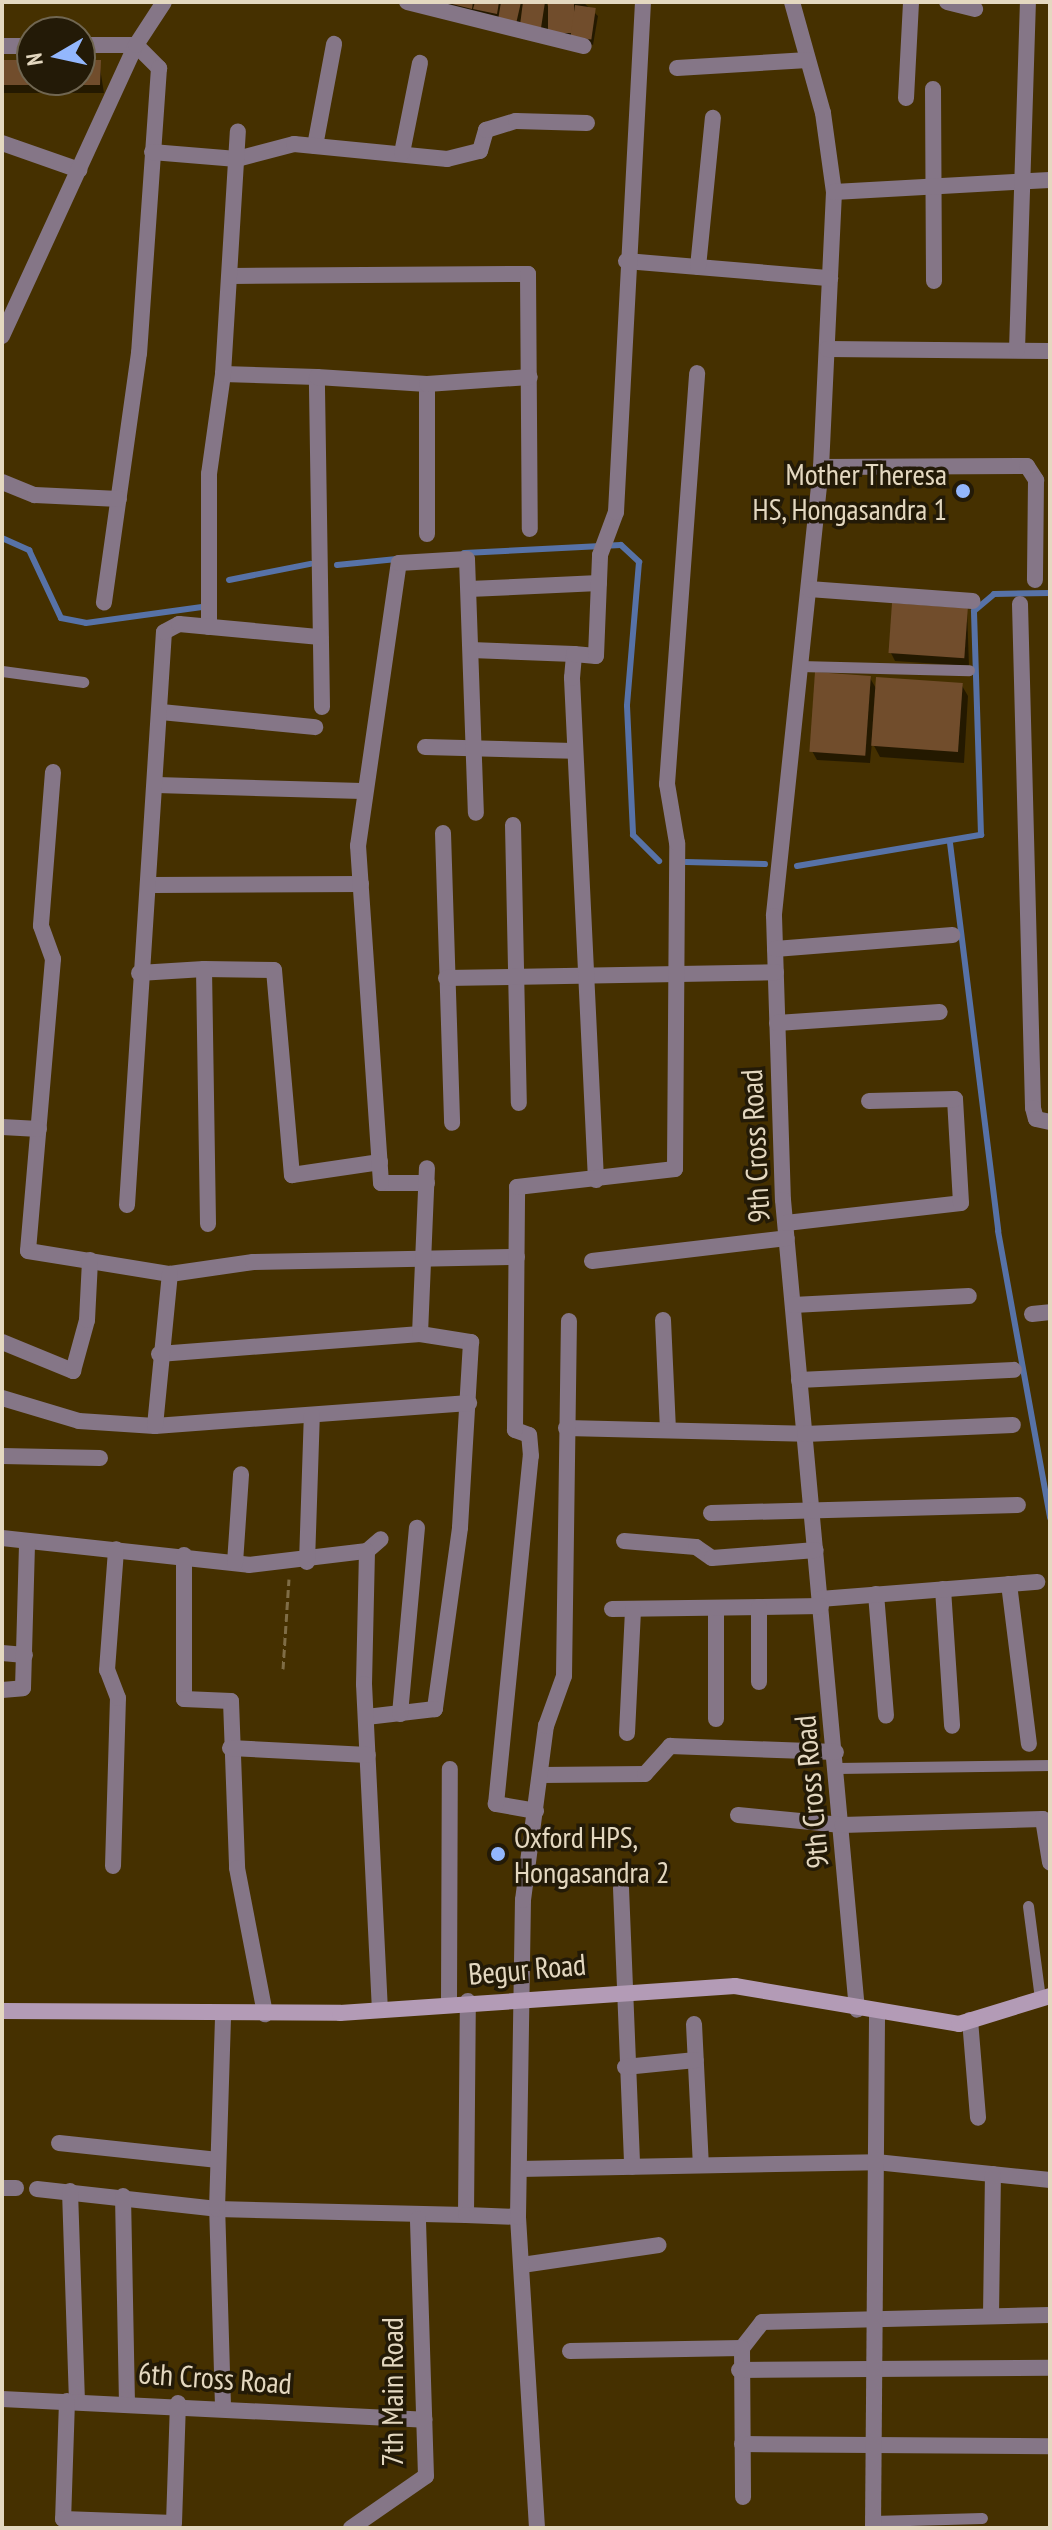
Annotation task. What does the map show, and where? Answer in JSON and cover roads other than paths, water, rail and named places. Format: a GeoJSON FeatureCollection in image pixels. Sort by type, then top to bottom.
{"type":"FeatureCollection","features":[{"type":"Feature","properties":{"kind":"main road","name":"Begur Road"},"geometry":{"type":"LineString","coordinates":[[2,2011],[265,2014],[380,2009],[620,1989],[735,1986],[877,2013],[970,2020],[1045,1998]]}},
{"type":"Feature","properties":{"kind":"street"},"geometry":{"type":"LineString","coordinates":[[2,336],[7,314],[79,170],[136,45],[164,2]]}},
{"type":"Feature","properties":{"kind":"street"},"geometry":{"type":"LineString","coordinates":[[407,2],[584,46]]}},
{"type":"Feature","properties":{"kind":"street"},"geometry":{"type":"LineString","coordinates":[[471,650],[596,656],[599,583],[616,512],[626,261],[643,2]]}},
{"type":"Feature","properties":{"kind":"street","name":"9th Cross Road"},"geometry":{"type":"LineString","coordinates":[[792,2],[808,60],[834,192],[821,467],[775,949],[777,1023],[786,1230],[837,1760],[857,2010]]}},
{"type":"Feature","properties":{"kind":"street"},"geometry":{"type":"LineString","coordinates":[[906,98],[911,2]]}},
{"type":"Feature","properties":{"kind":"street"},"geometry":{"type":"LineString","coordinates":[[947,2],[975,9]]}},
{"type":"Feature","properties":{"kind":"street"},"geometry":{"type":"LineString","coordinates":[[1017,350],[1026,183],[1028,2]]}},
{"type":"Feature","properties":{"kind":"street"},"geometry":{"type":"LineString","coordinates":[[315,146],[334,44]]}},
{"type":"Feature","properties":{"kind":"street"},"geometry":{"type":"LineString","coordinates":[[96,45],[136,45],[159,68],[139,353],[104,603]]}},
{"type":"Feature","properties":{"kind":"street"},"geometry":{"type":"LineString","coordinates":[[677,68],[808,60]]}},
{"type":"Feature","properties":{"kind":"street"},"geometry":{"type":"LineString","coordinates":[[402,153],[420,63]]}},
{"type":"Feature","properties":{"kind":"street"},"geometry":{"type":"LineString","coordinates":[[933,89],[934,281]]}},
{"type":"Feature","properties":{"kind":"street"},"geometry":{"type":"LineString","coordinates":[[698,267],[713,118]]}},
{"type":"Feature","properties":{"kind":"street"},"geometry":{"type":"LineString","coordinates":[[152,152],[237,159],[315,146],[447,159],[480,151],[486,130],[516,121],[587,123]]}},
{"type":"Feature","properties":{"kind":"street"},"geometry":{"type":"LineString","coordinates":[[209,627],[209,474],[223,374],[238,131]]}},
{"type":"Feature","properties":{"kind":"street"},"geometry":{"type":"LineString","coordinates":[[2,143],[79,170]]}},
{"type":"Feature","properties":{"kind":"street"},"geometry":{"type":"LineString","coordinates":[[834,192],[1050,180]]}},
{"type":"Feature","properties":{"kind":"street"},"geometry":{"type":"LineString","coordinates":[[626,261],[830,278]]}},
{"type":"Feature","properties":{"kind":"street"},"geometry":{"type":"LineString","coordinates":[[231,276],[528,274],[530,529]]}},
{"type":"Feature","properties":{"kind":"street"},"geometry":{"type":"LineString","coordinates":[[827,349],[1050,351]]}},
{"type":"Feature","properties":{"kind":"street"},"geometry":{"type":"LineString","coordinates":[[536,1811],[496,1804],[531,1456],[529,1435],[515,1430],[517,1187],[675,1169],[671,969],[677,843],[667,784],[697,373]]}},
{"type":"Feature","properties":{"kind":"street"},"geometry":{"type":"LineString","coordinates":[[223,374],[427,384],[530,377]]}},
{"type":"Feature","properties":{"kind":"street"},"geometry":{"type":"LineString","coordinates":[[317,377],[322,707]]}},
{"type":"Feature","properties":{"kind":"street"},"geometry":{"type":"LineString","coordinates":[[427,384],[427,534]]}},
{"type":"Feature","properties":{"kind":"street"},"geometry":{"type":"LineString","coordinates":[[821,467],[1027,466],[1036,480],[1035,580]]}},
{"type":"Feature","properties":{"kind":"street"},"geometry":{"type":"LineString","coordinates":[[2,482],[35,495],[119,499]]}},
{"type":"Feature","properties":{"kind":"street"},"geometry":{"type":"LineString","coordinates":[[420,1334],[427,1176],[381,1183],[361,884],[362,791],[385,692],[399,563],[467,559],[476,813]]}},
{"type":"Feature","properties":{"kind":"street"},"geometry":{"type":"LineString","coordinates":[[469,589],[599,583]]}},
{"type":"Feature","properties":{"kind":"street"},"geometry":{"type":"LineString","coordinates":[[809,589],[973,601]]}},
{"type":"Feature","properties":{"kind":"street"},"geometry":{"type":"LineString","coordinates":[[1020,604],[1033,1108],[1036,1119],[1050,1122]]}},
{"type":"Feature","properties":{"kind":"street"},"geometry":{"type":"LineString","coordinates":[[127,1205],[139,973],[153,885],[164,632],[179,624],[320,637]]}},
{"type":"Feature","properties":{"kind":"street"},"geometry":{"type":"LineString","coordinates":[[574,654],[573,751],[590,971],[596,1180]]}},
{"type":"Feature","properties":{"kind":"street"},"geometry":{"type":"LineString","coordinates":[[161,712],[315,727]]}},
{"type":"Feature","properties":{"kind":"street"},"geometry":{"type":"LineString","coordinates":[[425,747],[573,751]]}},
{"type":"Feature","properties":{"kind":"street"},"geometry":{"type":"LineString","coordinates":[[53,772],[41,926],[53,959],[39,1129],[25,1246],[170,1274],[424,1255],[517,1257]]}},
{"type":"Feature","properties":{"kind":"street"},"geometry":{"type":"LineString","coordinates":[[157,785],[362,791]]}},
{"type":"Feature","properties":{"kind":"street"},"geometry":{"type":"LineString","coordinates":[[513,825],[519,1103]]}},
{"type":"Feature","properties":{"kind":"street"},"geometry":{"type":"LineString","coordinates":[[443,833],[452,1123]]}},
{"type":"Feature","properties":{"kind":"street"},"geometry":{"type":"LineString","coordinates":[[153,885],[361,884]]}},
{"type":"Feature","properties":{"kind":"street"},"geometry":{"type":"LineString","coordinates":[[775,949],[952,935]]}},
{"type":"Feature","properties":{"kind":"street"},"geometry":{"type":"LineString","coordinates":[[139,973],[204,969],[274,970],[292,1175],[380,1162]]}},
{"type":"Feature","properties":{"kind":"street"},"geometry":{"type":"LineString","coordinates":[[204,969],[208,1224]]}},
{"type":"Feature","properties":{"kind":"street"},"geometry":{"type":"LineString","coordinates":[[446,978],[671,969],[776,972]]}},
{"type":"Feature","properties":{"kind":"street"},"geometry":{"type":"LineString","coordinates":[[777,1023],[940,1012]]}},
{"type":"Feature","properties":{"kind":"street"},"geometry":{"type":"LineString","coordinates":[[592,1261],[961,1203],[955,1099],[869,1101]]}},
{"type":"Feature","properties":{"kind":"street"},"geometry":{"type":"LineString","coordinates":[[2,1127],[39,1129]]}},
{"type":"Feature","properties":{"kind":"street"},"geometry":{"type":"LineString","coordinates":[[2,1342],[73,1371],[87,1320],[90,1260]]}},
{"type":"Feature","properties":{"kind":"street"},"geometry":{"type":"LineString","coordinates":[[155,1426],[159,1354],[170,1274]]}},
{"type":"Feature","properties":{"kind":"street"},"geometry":{"type":"LineString","coordinates":[[793,1305],[969,1296]]}},
{"type":"Feature","properties":{"kind":"street"},"geometry":{"type":"LineString","coordinates":[[1032,1314],[1050,1312]]}},
{"type":"Feature","properties":{"kind":"street"},"geometry":{"type":"LineString","coordinates":[[663,1320],[668,1430]]}},
{"type":"Feature","properties":{"kind":"street"},"geometry":{"type":"LineString","coordinates":[[537,2528],[518,2217],[523,1900],[542,1775],[546,1726],[564,1676],[569,1321]]}},
{"type":"Feature","properties":{"kind":"street"},"geometry":{"type":"LineString","coordinates":[[159,1354],[420,1334],[471,1342],[469,1403],[438,1700],[430,1714],[366,1717]]}},
{"type":"Feature","properties":{"kind":"street"},"geometry":{"type":"LineString","coordinates":[[799,1380],[1014,1370]]}},
{"type":"Feature","properties":{"kind":"street"},"geometry":{"type":"LineString","coordinates":[[2,1398],[79,1421],[155,1426],[469,1403]]}},
{"type":"Feature","properties":{"kind":"street"},"geometry":{"type":"LineString","coordinates":[[299,1563],[312,1415]]}},
{"type":"Feature","properties":{"kind":"street"},"geometry":{"type":"LineString","coordinates":[[566,1428],[805,1434],[1013,1425]]}},
{"type":"Feature","properties":{"kind":"street"},"geometry":{"type":"LineString","coordinates":[[2,1456],[100,1458]]}},
{"type":"Feature","properties":{"kind":"street"},"geometry":{"type":"LineString","coordinates":[[235,1563],[241,1474]]}},
{"type":"Feature","properties":{"kind":"street"},"geometry":{"type":"LineString","coordinates":[[711,1513],[813,1515],[1018,1505]]}},
{"type":"Feature","properties":{"kind":"street"},"geometry":{"type":"LineString","coordinates":[[400,1714],[417,1528]]}},
{"type":"Feature","properties":{"kind":"street"},"geometry":{"type":"LineString","coordinates":[[2,1538],[184,1555],[235,1563],[299,1563],[367,1551],[381,1539]]}},
{"type":"Feature","properties":{"kind":"street"},"geometry":{"type":"LineString","coordinates":[[624,1541],[696,1547],[712,1558],[816,1550]]}},
{"type":"Feature","properties":{"kind":"street"},"geometry":{"type":"LineString","coordinates":[[2,1690],[23,1688],[27,1542]]}},
{"type":"Feature","properties":{"kind":"street"},"geometry":{"type":"LineString","coordinates":[[113,1866],[118,1698],[107,1670],[116,1549]]}},
{"type":"Feature","properties":{"kind":"street"},"geometry":{"type":"LineString","coordinates":[[367,1551],[366,1717],[380,2009]]}},
{"type":"Feature","properties":{"kind":"street"},"geometry":{"type":"LineString","coordinates":[[184,1555],[184,1699],[231,1701],[230,1748],[237,1868],[265,2014]]}},
{"type":"Feature","properties":{"kind":"street"},"geometry":{"type":"LineString","coordinates":[[612,1609],[759,1607],[876,1594],[1037,1582]]}},
{"type":"Feature","properties":{"kind":"street"},"geometry":{"type":"LineString","coordinates":[[1009,1584],[1029,1744]]}},
{"type":"Feature","properties":{"kind":"street"},"geometry":{"type":"LineString","coordinates":[[943,1589],[952,1726]]}},
{"type":"Feature","properties":{"kind":"street"},"geometry":{"type":"LineString","coordinates":[[876,1594],[886,1716]]}},
{"type":"Feature","properties":{"kind":"street"},"geometry":{"type":"LineString","coordinates":[[759,1607],[759,1682]]}},
{"type":"Feature","properties":{"kind":"street"},"geometry":{"type":"LineString","coordinates":[[716,1608],[716,1719]]}},
{"type":"Feature","properties":{"kind":"street"},"geometry":{"type":"LineString","coordinates":[[627,1733],[633,1609]]}},
{"type":"Feature","properties":{"kind":"street"},"geometry":{"type":"LineString","coordinates":[[2,1653],[25,1655]]}},
{"type":"Feature","properties":{"kind":"street"},"geometry":{"type":"LineString","coordinates":[[542,1775],[645,1774],[670,1746],[837,1760]]}},
{"type":"Feature","properties":{"kind":"street"},"geometry":{"type":"LineString","coordinates":[[230,1748],[368,1755]]}},
{"type":"Feature","properties":{"kind":"street"},"geometry":{"type":"LineString","coordinates":[[449,2003],[450,1769]]}},
{"type":"Feature","properties":{"kind":"street"},"geometry":{"type":"LineString","coordinates":[[738,1815],[842,1825],[1043,1819],[1050,1862]]}},
{"type":"Feature","properties":{"kind":"street"},"geometry":{"type":"LineString","coordinates":[[621,1888],[620,1989],[632,2167]]}},
{"type":"Feature","properties":{"kind":"street"},"geometry":{"type":"LineString","coordinates":[[466,2215],[468,2001]]}},
{"type":"Feature","properties":{"kind":"street"},"geometry":{"type":"LineString","coordinates":[[873,2525],[877,2013]]}},
{"type":"Feature","properties":{"kind":"street"},"geometry":{"type":"LineString","coordinates":[[223,2015],[217,2209],[223,2406]]}},
{"type":"Feature","properties":{"kind":"street"},"geometry":{"type":"LineString","coordinates":[[970,2020],[978,2118]]}},
{"type":"Feature","properties":{"kind":"street"},"geometry":{"type":"LineString","coordinates":[[694,2024],[701,2165]]}},
{"type":"Feature","properties":{"kind":"street"},"geometry":{"type":"LineString","coordinates":[[625,2067],[696,2060]]}},
{"type":"Feature","properties":{"kind":"street"},"geometry":{"type":"LineString","coordinates":[[59,2143],[218,2160]]}},
{"type":"Feature","properties":{"kind":"street"},"geometry":{"type":"LineString","coordinates":[[519,2169],[876,2162],[1050,2180]]}},
{"type":"Feature","properties":{"kind":"street"},"geometry":{"type":"LineString","coordinates":[[991,2315],[993,2174]]}},
{"type":"Feature","properties":{"kind":"street"},"geometry":{"type":"LineString","coordinates":[[37,2189],[123,2196],[217,2209],[418,2219],[466,2215],[518,2217]]}},
{"type":"Feature","properties":{"kind":"street"},"geometry":{"type":"LineString","coordinates":[[70,2191],[72,2401],[63,2519],[174,2526],[178,2403]]}},
{"type":"Feature","properties":{"kind":"street"},"geometry":{"type":"LineString","coordinates":[[123,2196],[127,2400]]}},
{"type":"Feature","properties":{"kind":"street","name":"7th Main Road"},"geometry":{"type":"LineString","coordinates":[[351,2528],[426,2476],[418,2219]]}},
{"type":"Feature","properties":{"kind":"street"},"geometry":{"type":"LineString","coordinates":[[522,2265],[659,2245]]}},
{"type":"Feature","properties":{"kind":"street"},"geometry":{"type":"LineString","coordinates":[[743,2497],[739,2370],[742,2348],[762,2322],[875,2315],[1050,2315]]}},
{"type":"Feature","properties":{"kind":"street"},"geometry":{"type":"LineString","coordinates":[[570,2351],[742,2348]]}},
{"type":"Feature","properties":{"kind":"street"},"geometry":{"type":"LineString","coordinates":[[739,2370],[875,2365],[1050,2368]]}},
{"type":"Feature","properties":{"kind":"street","name":"6th Cross Road"},"geometry":{"type":"LineString","coordinates":[[2,2399],[127,2400],[424,2420]]}},
{"type":"Feature","properties":{"kind":"street"},"geometry":{"type":"LineString","coordinates":[[742,2444],[875,2443],[948,2450],[1050,2446]]}},
{"type":"Feature","properties":{"kind":"lane"},"geometry":{"type":"LineString","coordinates":[[800,666],[969,670]]}},
{"type":"Feature","properties":{"kind":"lane"},"geometry":{"type":"LineString","coordinates":[[2,671],[83,682]]}},
{"type":"Feature","properties":{"kind":"lane"},"geometry":{"type":"LineString","coordinates":[[837,1760],[1050,1765]]}},
{"type":"Feature","properties":{"kind":"lane"},"geometry":{"type":"LineString","coordinates":[[1028,1906],[1045,1998]]}},
{"type":"Feature","properties":{"kind":"lane"},"geometry":{"type":"LineString","coordinates":[[873,2525],[932,2524],[982,2518]]}},
{"type":"Feature","properties":{"kind":"waterway"},"geometry":{"type":"LineString","coordinates":[[2,538],[29,550],[61,618],[86,623],[202,607]]}},
{"type":"Feature","properties":{"kind":"waterway"},"geometry":{"type":"LineString","coordinates":[[464,553],[621,545],[639,562],[627,706],[633,835],[659,861]]}},
{"type":"Feature","properties":{"kind":"waterway"},"geometry":{"type":"LineString","coordinates":[[337,565],[397,559]]}},
{"type":"Feature","properties":{"kind":"waterway"},"geometry":{"type":"LineString","coordinates":[[229,580],[310,564]]}},
{"type":"Feature","properties":{"kind":"waterway"},"geometry":{"type":"LineString","coordinates":[[797,866],[981,835],[974,611],[994,594],[1050,593]]}},
{"type":"Feature","properties":{"kind":"waterway"},"geometry":{"type":"LineString","coordinates":[[950,843],[998,1231],[1050,1518]]}},
{"type":"Feature","properties":{"kind":"waterway"},"geometry":{"type":"LineString","coordinates":[[686,862],[765,864]]}},
{"type":"Feature","properties":{"kind":"place","name":"Mother Theresa HS, Hongasandra 1"},"geometry":{"type":"Point","coordinates":[963,491]}},
{"type":"Feature","properties":{"kind":"place","name":"Oxford HPS, Hongasandra 2"},"geometry":{"type":"Point","coordinates":[498,1854]}}]}
